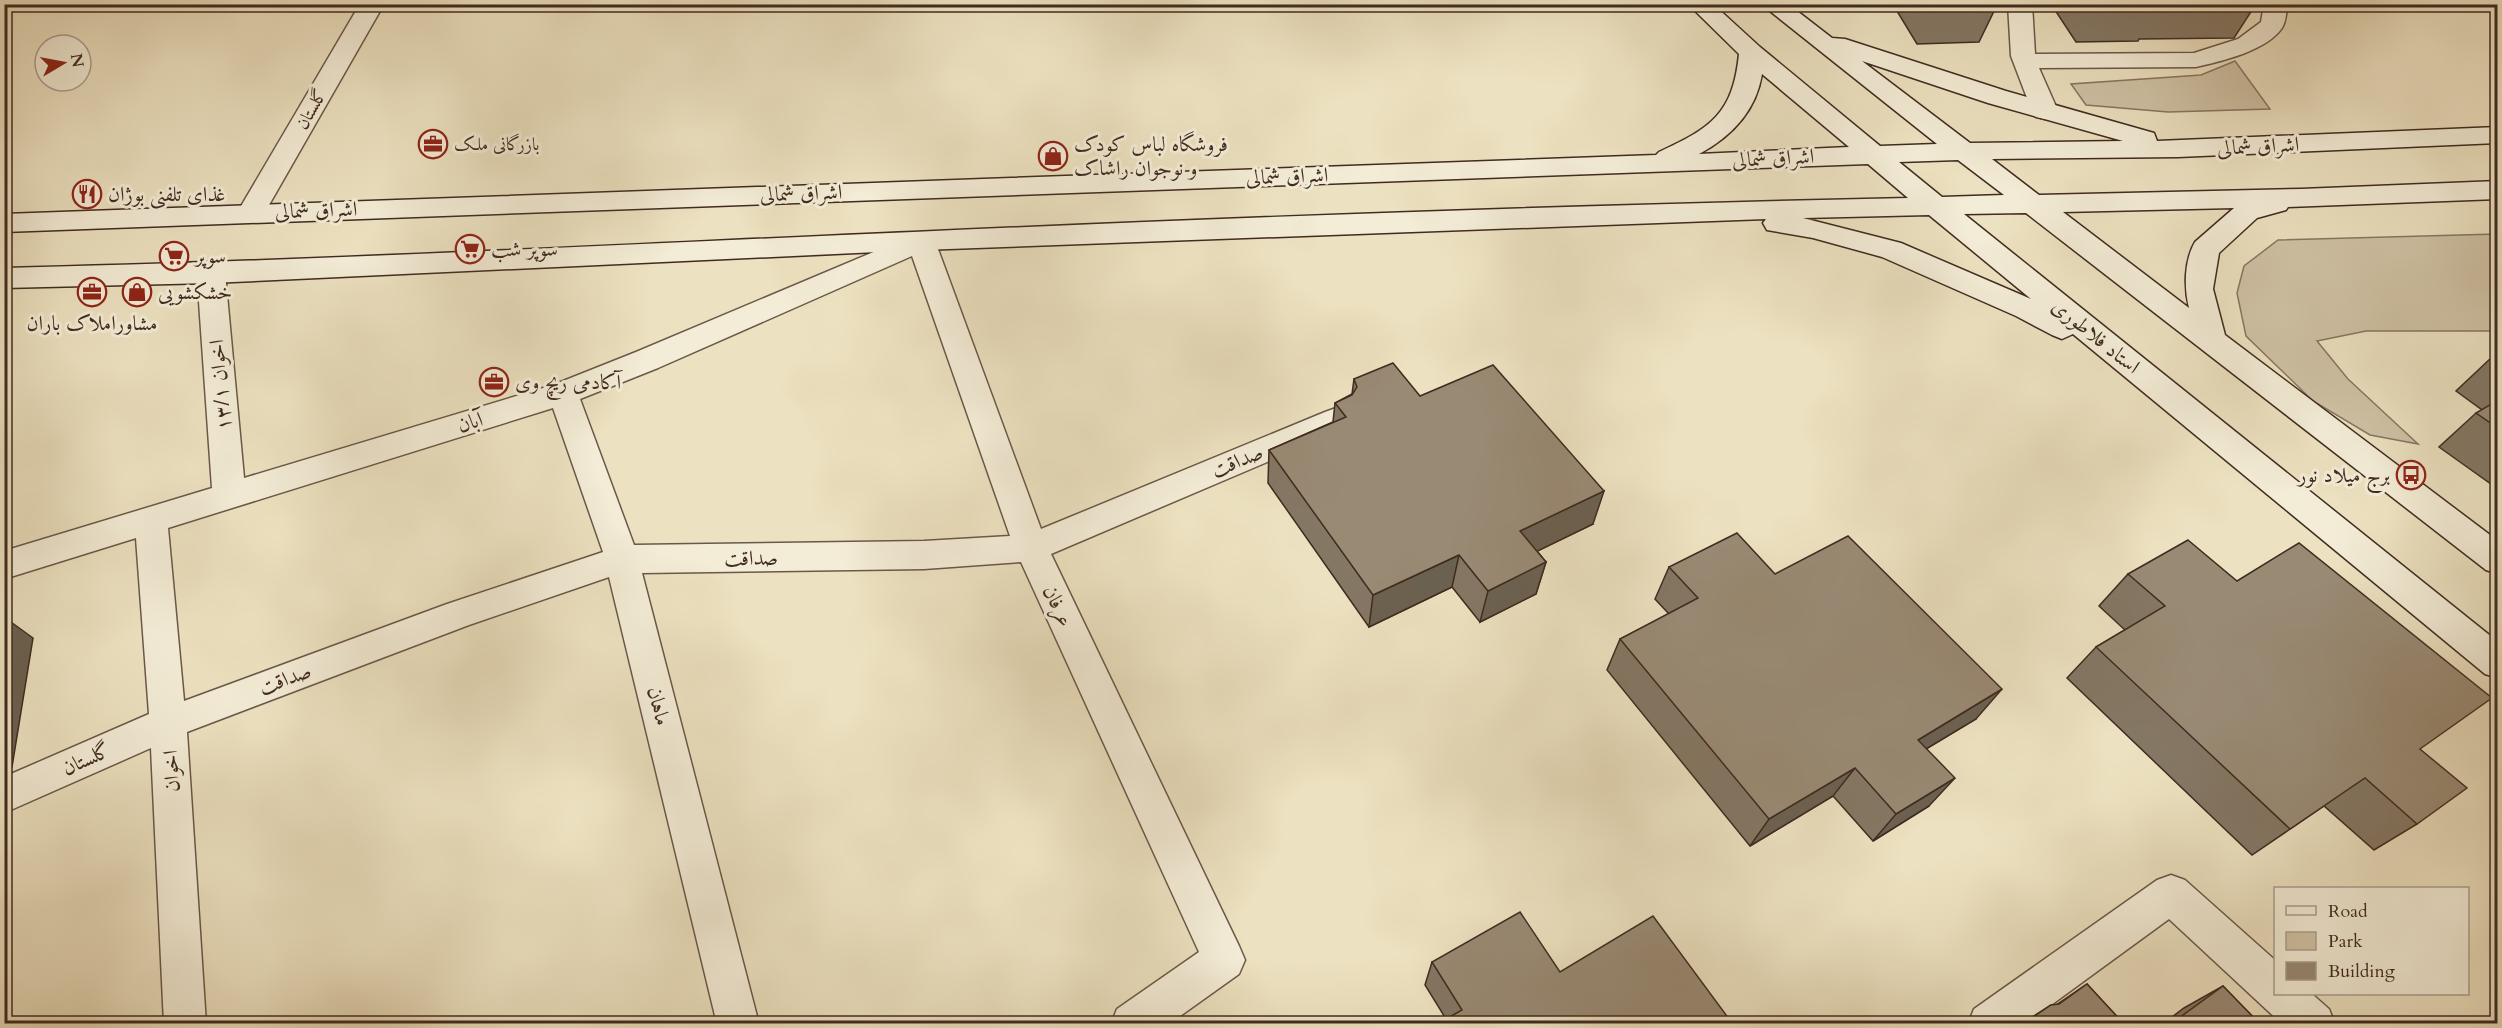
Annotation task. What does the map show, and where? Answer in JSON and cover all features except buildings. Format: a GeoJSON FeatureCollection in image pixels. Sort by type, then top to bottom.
{"type":"FeatureCollection","features":[{"type":"Feature","properties":{"kind":"main road","name":"گلستان"},"geometry":{"type":"LineString","coordinates":[[250,213],[372,4]]}},
{"type":"Feature","properties":{"kind":"main road","name":"استاد فلاطوری"},"geometry":{"type":"LineString","coordinates":[[1699,4],[1751,52],[1934,205],[2498,663]]}},
{"type":"Feature","properties":{"kind":"main road"},"geometry":{"type":"LineString","coordinates":[[1772,4],[2498,560]]}},
{"type":"Feature","properties":{"kind":"main road"},"geometry":{"type":"LineString","coordinates":[[2020,4],[2023,14],[2022,45],[2025,62],[2045,111]]}},
{"type":"Feature","properties":{"kind":"main road"},"geometry":{"type":"LineString","coordinates":[[2025,62],[2196,60],[2247,44],[2272,25],[2276,4]]}},
{"type":"Feature","properties":{"kind":"main road"},"geometry":{"type":"LineString","coordinates":[[1812,36],[2045,111],[2178,149]]}},
{"type":"Feature","properties":{"kind":"main road"},"geometry":{"type":"LineString","coordinates":[[1657,164],[1700,144],[1729,122],[1747,87],[1751,52]]}},
{"type":"Feature","properties":{"kind":"main road","name":"اشراق شمالی"},"geometry":{"type":"LineString","coordinates":[[4,223],[1657,164],[1874,153],[2178,149],[2498,135]]}},
{"type":"Feature","properties":{"kind":"main road"},"geometry":{"type":"LineString","coordinates":[[4,278],[211,273],[921,241],[1710,211],[2301,198],[2498,190]]}},
{"type":"Feature","properties":{"kind":"main road"},"geometry":{"type":"LineString","coordinates":[[2212,342],[2199,289],[2205,249],[2247,212],[2301,198]]}},
{"type":"Feature","properties":{"kind":"main road"},"geometry":{"type":"LineString","coordinates":[[1710,211],[1813,229],[1891,250],[2026,309],[2137,370]]}},
{"type":"Feature","properties":{"kind":"main road","name":"آبان"},"geometry":{"type":"LineString","coordinates":[[4,565],[563,393],[647,360],[921,241]]}},
{"type":"Feature","properties":{"kind":"main road","name":"عرفان"},"geometry":{"type":"LineString","coordinates":[[921,241],[1031,548],[1224,960],[1132,1023]]}},
{"type":"Feature","properties":{"kind":"main road","name":"اخوان ۱۳/۱"},"geometry":{"type":"LineString","coordinates":[[211,273],[229,496]]}},
{"type":"Feature","properties":{"kind":"main road","name":"ماهان"},"geometry":{"type":"LineString","coordinates":[[563,393],[622,559],[738,1023]]}},
{"type":"Feature","properties":{"kind":"main road","name":"صداقت"},"geometry":{"type":"LineString","coordinates":[[168,723],[459,614],[622,559],[924,555],[1031,548],[1336,420]]}},
{"type":"Feature","properties":{"kind":"main road","name":"اخوان"},"geometry":{"type":"LineString","coordinates":[[152,520],[168,723],[185,1023]]}},
{"type":"Feature","properties":{"kind":"main road","name":"گلستان"},"geometry":{"type":"LineString","coordinates":[[4,796],[168,723]]}},
{"type":"Feature","properties":{"kind":"main road"},"geometry":{"type":"LineString","coordinates":[[1989,1023],[2171,894],[2274,987]]}},
{"type":"Feature","properties":{"kind":"main road"},"geometry":{"type":"LineString","coordinates":[[2283,995],[2314,1023]]}},
{"type":"Feature","properties":{"kind":"green space"},"geometry":{"type":"Polygon","coordinates":[[[2235,61],[2270,109],[2168,112],[2086,105],[2071,84],[2201,75],[2235,61]]]}},
{"type":"Feature","properties":{"kind":"green space"},"geometry":{"type":"Polygon","coordinates":[[[2497,234],[2497,331],[2366,331],[2317,341],[2348,379],[2418,444],[2370,435],[2313,401],[2246,336],[2237,293],[2244,266],[2278,240],[2497,234]]]}},
{"type":"Feature","properties":{"kind":"place","name":"بازرگانی ملک"},"geometry":{"type":"Point","coordinates":[433,144]}},
{"type":"Feature","properties":{"kind":"place","name":"فروشگاه لباس کودک و نوجوان راشاک"},"geometry":{"type":"Point","coordinates":[1053,156]}},
{"type":"Feature","properties":{"kind":"place","name":"غذای تلفنی بوژان"},"geometry":{"type":"Point","coordinates":[87,194]}},
{"type":"Feature","properties":{"kind":"place","name":"سوپر شب"},"geometry":{"type":"Point","coordinates":[470,249]}},
{"type":"Feature","properties":{"kind":"place","name":"سوپر"},"geometry":{"type":"Point","coordinates":[174,256]}},
{"type":"Feature","properties":{"kind":"place","name":"مشاوراملاک باران"},"geometry":{"type":"Point","coordinates":[92,292]}},
{"type":"Feature","properties":{"kind":"place","name":"خشکشویی"},"geometry":{"type":"Point","coordinates":[137,292]}},
{"type":"Feature","properties":{"kind":"place","name":"آکادمی ریچ وی"},"geometry":{"type":"Point","coordinates":[494,382]}},
{"type":"Feature","properties":{"kind":"place","name":"برج میلاد نور"},"geometry":{"type":"Point","coordinates":[2411,475]}}]}
